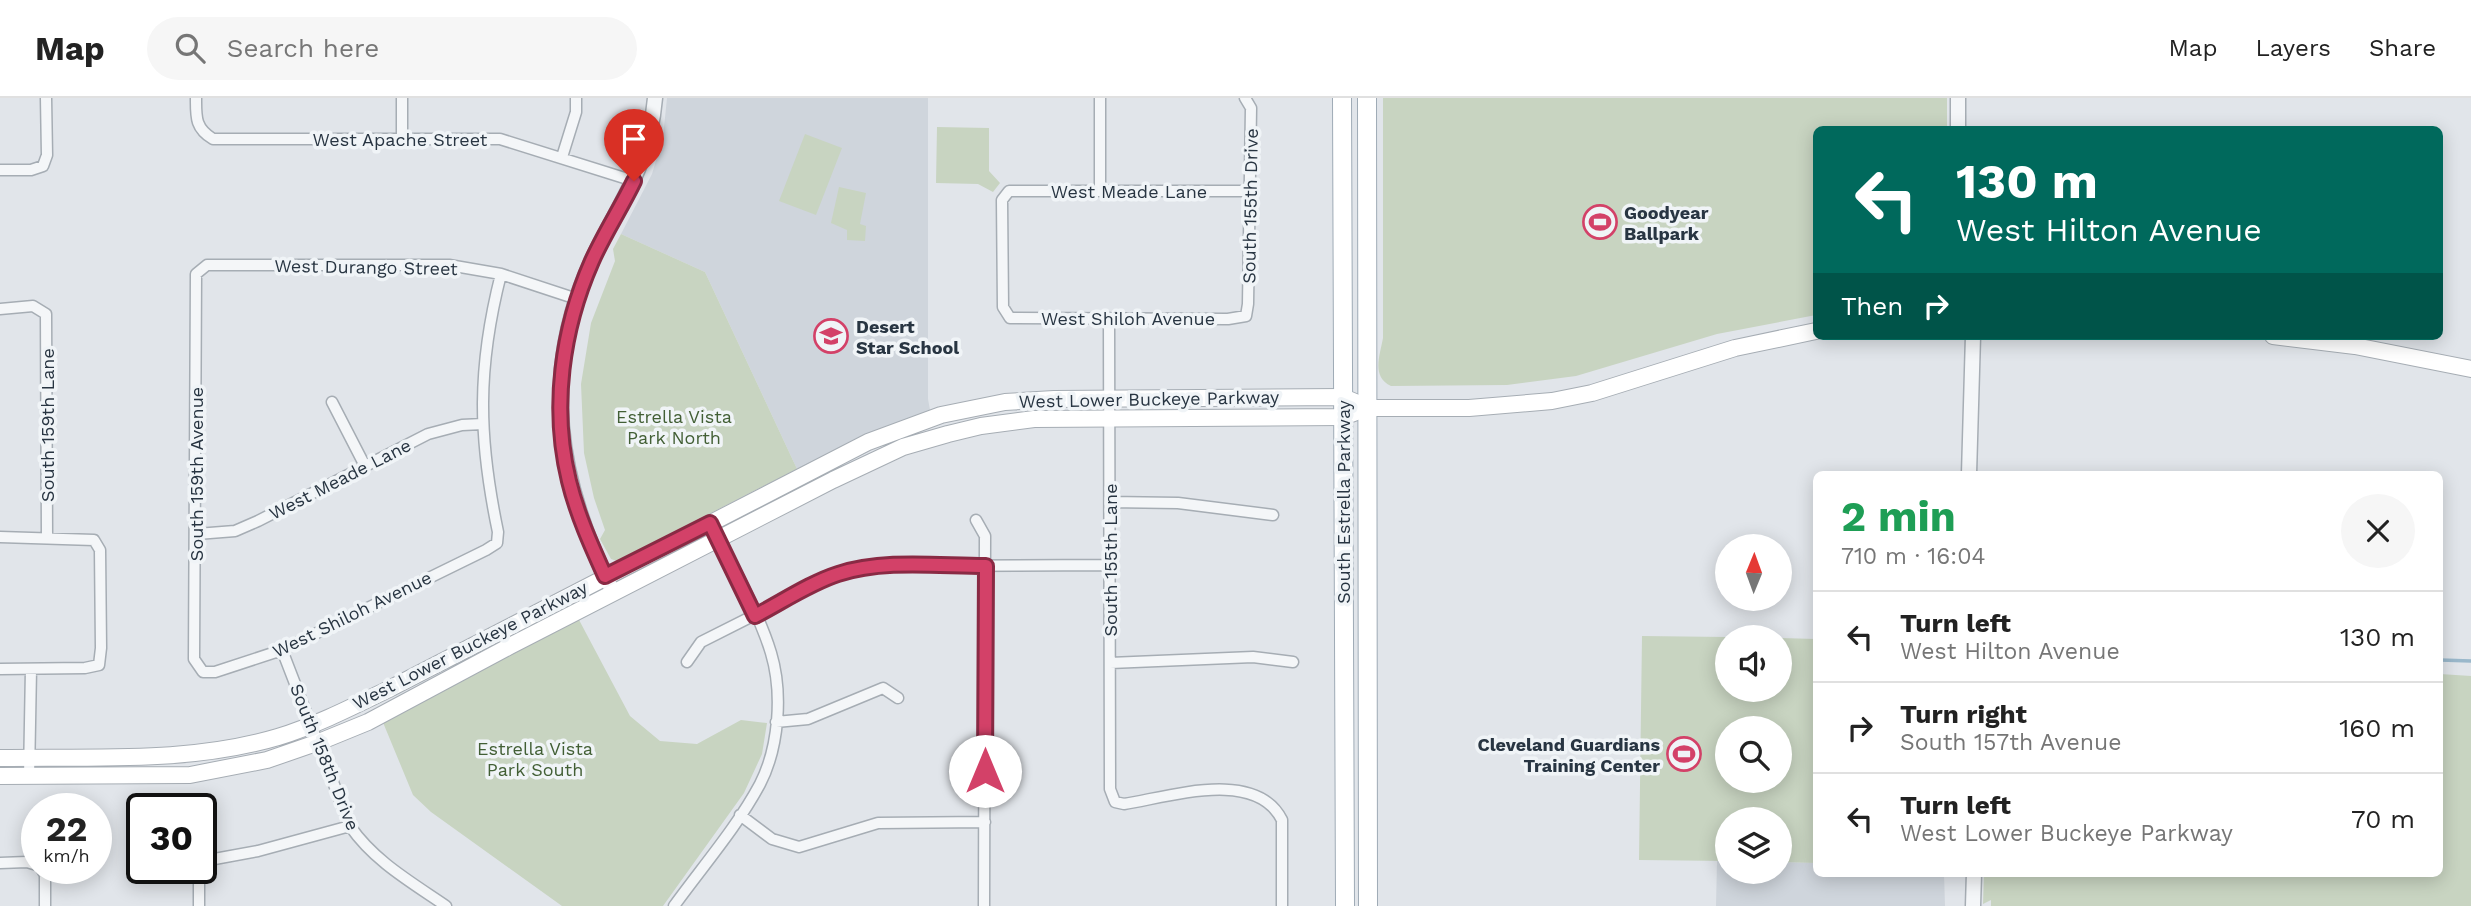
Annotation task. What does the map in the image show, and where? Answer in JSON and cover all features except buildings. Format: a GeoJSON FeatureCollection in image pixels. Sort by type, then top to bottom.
{"type":"FeatureCollection","features":[{"type":"Feature","properties":{"kind":"main road","name":"South Estrella Parkway"},"geometry":{"type":"LineString","coordinates":[[1342,98],[1345,906]]}},
{"type":"Feature","properties":{"kind":"main road","name":"South Estrella Parkway"},"geometry":{"type":"LineString","coordinates":[[1367,98],[1368,906]]}},
{"type":"Feature","properties":{"kind":"main road","name":"West Lower Buckeye Parkway"},"geometry":{"type":"LineString","coordinates":[[0,776],[190,775],[267,760],[319,742],[368,722],[833,480],[903,447],[959,431],[1010,421],[1343,417],[1367,408],[1469,408],[1552,401],[1592,393],[1735,348],[1813,332]]}},
{"type":"Feature","properties":{"kind":"main road"},"geometry":{"type":"LineString","coordinates":[[2306,340],[2355,346],[2471,369]]}},
{"type":"Feature","properties":{"kind":"main road","name":"West Lower Buckeye Parkway"},"geometry":{"type":"LineString","coordinates":[[0,758],[159,757],[207,753],[255,743],[312,725],[391,688],[868,442],[941,415],[1024,400],[1343,397],[1367,408]]}},
{"type":"Feature","properties":{"kind":"street"},"geometry":{"type":"LineString","coordinates":[[0,170],[31,170],[44,166],[47,155],[46,98]]}},
{"type":"Feature","properties":{"kind":"street","name":"West Apache Street"},"geometry":{"type":"LineString","coordinates":[[196,98],[196,118],[203,133],[213,139],[500,139],[634,181]]}},
{"type":"Feature","properties":{"kind":"street"},"geometry":{"type":"LineString","coordinates":[[402,98],[402,138]]}},
{"type":"Feature","properties":{"kind":"street"},"geometry":{"type":"LineString","coordinates":[[562,157],[576,112],[576,98]]}},
{"type":"Feature","properties":{"kind":"street"},"geometry":{"type":"LineString","coordinates":[[614,594],[585,531],[573,497],[562,440],[563,362],[577,299],[593,259],[634,181],[650,135],[655,98]]}},
{"type":"Feature","properties":{"kind":"street"},"geometry":{"type":"LineString","coordinates":[[1100,98],[1100,191]]}},
{"type":"Feature","properties":{"kind":"street","name":"South 155th Drive"},"geometry":{"type":"LineString","coordinates":[[1245,98],[1251,108],[1246,316]]}},
{"type":"Feature","properties":{"kind":"street"},"geometry":{"type":"LineString","coordinates":[[1958,98],[1958,126]]}},
{"type":"Feature","properties":{"kind":"street","name":"West Meade Lane"},"geometry":{"type":"LineString","coordinates":[[1010,318],[1003,307],[1002,200],[1009,191],[1250,191]]}},
{"type":"Feature","properties":{"kind":"street","name":"West Durango Street"},"geometry":{"type":"LineString","coordinates":[[196,274],[207,265],[449,265],[501,274],[577,299]]}},
{"type":"Feature","properties":{"kind":"street","name":"South 159th Avenue"},"geometry":{"type":"LineString","coordinates":[[196,274],[197,534],[194,659],[203,671]]}},
{"type":"Feature","properties":{"kind":"street"},"geometry":{"type":"LineString","coordinates":[[483,424],[484,356],[501,274]]}},
{"type":"Feature","properties":{"kind":"street","name":"South 159th Lane"},"geometry":{"type":"LineString","coordinates":[[0,309],[33,306],[46,314],[47,537]]}},
{"type":"Feature","properties":{"kind":"street","name":"West Shiloh Avenue"},"geometry":{"type":"LineString","coordinates":[[1010,318],[1246,316]]}},
{"type":"Feature","properties":{"kind":"street","name":"South 155th Lane"},"geometry":{"type":"LineString","coordinates":[[1110,318],[1110,789],[1115,802],[1124,804],[1227,789],[1256,796],[1277,810],[1282,820],[1282,906]]}},
{"type":"Feature","properties":{"kind":"street"},"geometry":{"type":"LineString","coordinates":[[1969,471],[1973,340]]}},
{"type":"Feature","properties":{"kind":"street"},"geometry":{"type":"LineString","coordinates":[[332,402],[365,466]]}},
{"type":"Feature","properties":{"kind":"street","name":"West Meade Lane"},"geometry":{"type":"LineString","coordinates":[[197,534],[235,531],[428,434],[462,425],[483,424]]}},
{"type":"Feature","properties":{"kind":"street","name":"West Shiloh Avenue"},"geometry":{"type":"LineString","coordinates":[[203,671],[215,672],[282,650],[497,543],[498,532],[487,478],[483,424]]}},
{"type":"Feature","properties":{"kind":"street"},"geometry":{"type":"LineString","coordinates":[[1110,502],[1178,503],[1273,515]]}},
{"type":"Feature","properties":{"kind":"street"},"geometry":{"type":"LineString","coordinates":[[976,520],[985,536],[986,566],[985,906]]}},
{"type":"Feature","properties":{"kind":"street"},"geometry":{"type":"LineString","coordinates":[[674,906],[740,816],[765,771],[776,722],[771,653],[710,523]]}},
{"type":"Feature","properties":{"kind":"street"},"geometry":{"type":"LineString","coordinates":[[0,537],[94,540],[100,550],[101,649],[99,665],[85,668],[0,669]]}},
{"type":"Feature","properties":{"kind":"street"},"geometry":{"type":"LineString","coordinates":[[687,662],[701,642],[826,579],[854,570],[894,566],[1110,565]]}},
{"type":"Feature","properties":{"kind":"street","name":"South 158th Drive"},"geometry":{"type":"LineString","coordinates":[[282,650],[350,826],[380,860],[446,906]]}},
{"type":"Feature","properties":{"kind":"street"},"geometry":{"type":"LineString","coordinates":[[1110,663],[1177,662],[1228,657],[1293,662]]}},
{"type":"Feature","properties":{"kind":"street"},"geometry":{"type":"LineString","coordinates":[[29,777],[31,669]]}},
{"type":"Feature","properties":{"kind":"street"},"geometry":{"type":"LineString","coordinates":[[776,722],[808,719],[883,688],[898,698]]}},
{"type":"Feature","properties":{"kind":"street"},"geometry":{"type":"LineString","coordinates":[[740,816],[772,839],[799,847],[878,823],[985,822]]}},
{"type":"Feature","properties":{"kind":"street"},"geometry":{"type":"LineString","coordinates":[[199,906],[200,870],[209,860],[257,851],[350,826]]}},
{"type":"Feature","properties":{"kind":"street"},"geometry":{"type":"LineString","coordinates":[[0,863],[21,862]]}},
{"type":"Feature","properties":{"kind":"street"},"geometry":{"type":"LineString","coordinates":[[1973,877],[1973,906]]}},
{"type":"Feature","properties":{"kind":"street"},"geometry":{"type":"LineString","coordinates":[[45,884],[45,906]]}},
{"type":"Feature","properties":{"kind":"shaded area","name":"Desert Star School"},"geometry":{"type":"Polygon","coordinates":[[[667,98],[928,98],[930,410],[874,431],[797,469],[705,272],[621,234],[652,174],[663,137],[667,98]]]}},
{"type":"Feature","properties":{"kind":"shaded area"},"geometry":{"type":"Polygon","coordinates":[[[1792,862],[1813,863],[1813,877],[1944,877],[1945,906],[1716,906],[1716,884],[1792,884],[1792,862]]]}},
{"type":"Feature","properties":{"kind":"green space","name":"Goodyear Ballpark"},"geometry":{"type":"Polygon","coordinates":[[[1383,98],[1947,98],[1947,126],[1813,126],[1813,316],[1717,334],[1576,376],[1507,385],[1391,386],[1381,377],[1378,365],[1383,338],[1383,98]]]}},
{"type":"Feature","properties":{"kind":"green space"},"geometry":{"type":"Polygon","coordinates":[[[937,127],[989,128],[989,171],[1000,183],[993,192],[978,184],[936,183],[937,127]]]}},
{"type":"Feature","properties":{"kind":"green space"},"geometry":{"type":"Polygon","coordinates":[[[805,134],[842,148],[816,215],[779,201],[805,134]]]}},
{"type":"Feature","properties":{"kind":"green space"},"geometry":{"type":"Polygon","coordinates":[[[839,187],[866,193],[860,224],[866,226],[865,241],[847,240],[847,230],[831,223],[839,187]]]}},
{"type":"Feature","properties":{"kind":"green space","name":"Estrella Vista Park North"},"geometry":{"type":"Polygon","coordinates":[[[621,234],[705,272],[797,469],[617,561],[611,559],[600,539],[605,530],[594,498],[584,453],[581,384],[591,323],[615,261],[613,249],[621,234]]]}},
{"type":"Feature","properties":{"kind":"green space","name":"Estrella Vista Park South"},"geometry":{"type":"Polygon","coordinates":[[[578,618],[630,716],[660,741],[697,744],[741,720],[767,723],[762,754],[744,793],[663,906],[562,906],[431,812],[413,795],[382,720],[578,618]]]}},
{"type":"Feature","properties":{"kind":"green space","name":"Cleveland Guardians Training Center"},"geometry":{"type":"Polygon","coordinates":[[[1642,636],[1715,637],[1715,702],[1792,702],[1792,638],[1813,639],[1813,863],[1792,862],[1792,807],[1715,807],[1715,861],[1639,860],[1642,636]]]}},
{"type":"Feature","properties":{"kind":"green space"},"geometry":{"type":"Polygon","coordinates":[[[2443,674],[2471,676],[2471,906],[1991,906],[1991,900],[1983,904],[1984,877],[2443,877],[2443,674]]]}},
{"type":"Feature","properties":{"kind":"waterway"},"geometry":{"type":"LineString","coordinates":[[2443,660],[2471,661]]}},
{"type":"Feature","properties":{"kind":"place","name":"Goodyear Ballpark"},"geometry":{"type":"Point","coordinates":[1600,222]}},
{"type":"Feature","properties":{"kind":"place","name":"Desert Star School"},"geometry":{"type":"Point","coordinates":[831,336]}},
{"type":"Feature","properties":{"kind":"place","name":"Cleveland Guardians Training Center"},"geometry":{"type":"Point","coordinates":[1684,754]}},
{"type":"Feature","properties":{"kind":"route"},"geometry":{"type":"LineString","coordinates":[[634,181],[593,259],[577,299],[569,329],[561,385],[562,440],[569,481],[585,531],[605,576],[710,523],[755,616],[826,579],[854,570],[894,566],[986,566],[985,771]]}}]}
